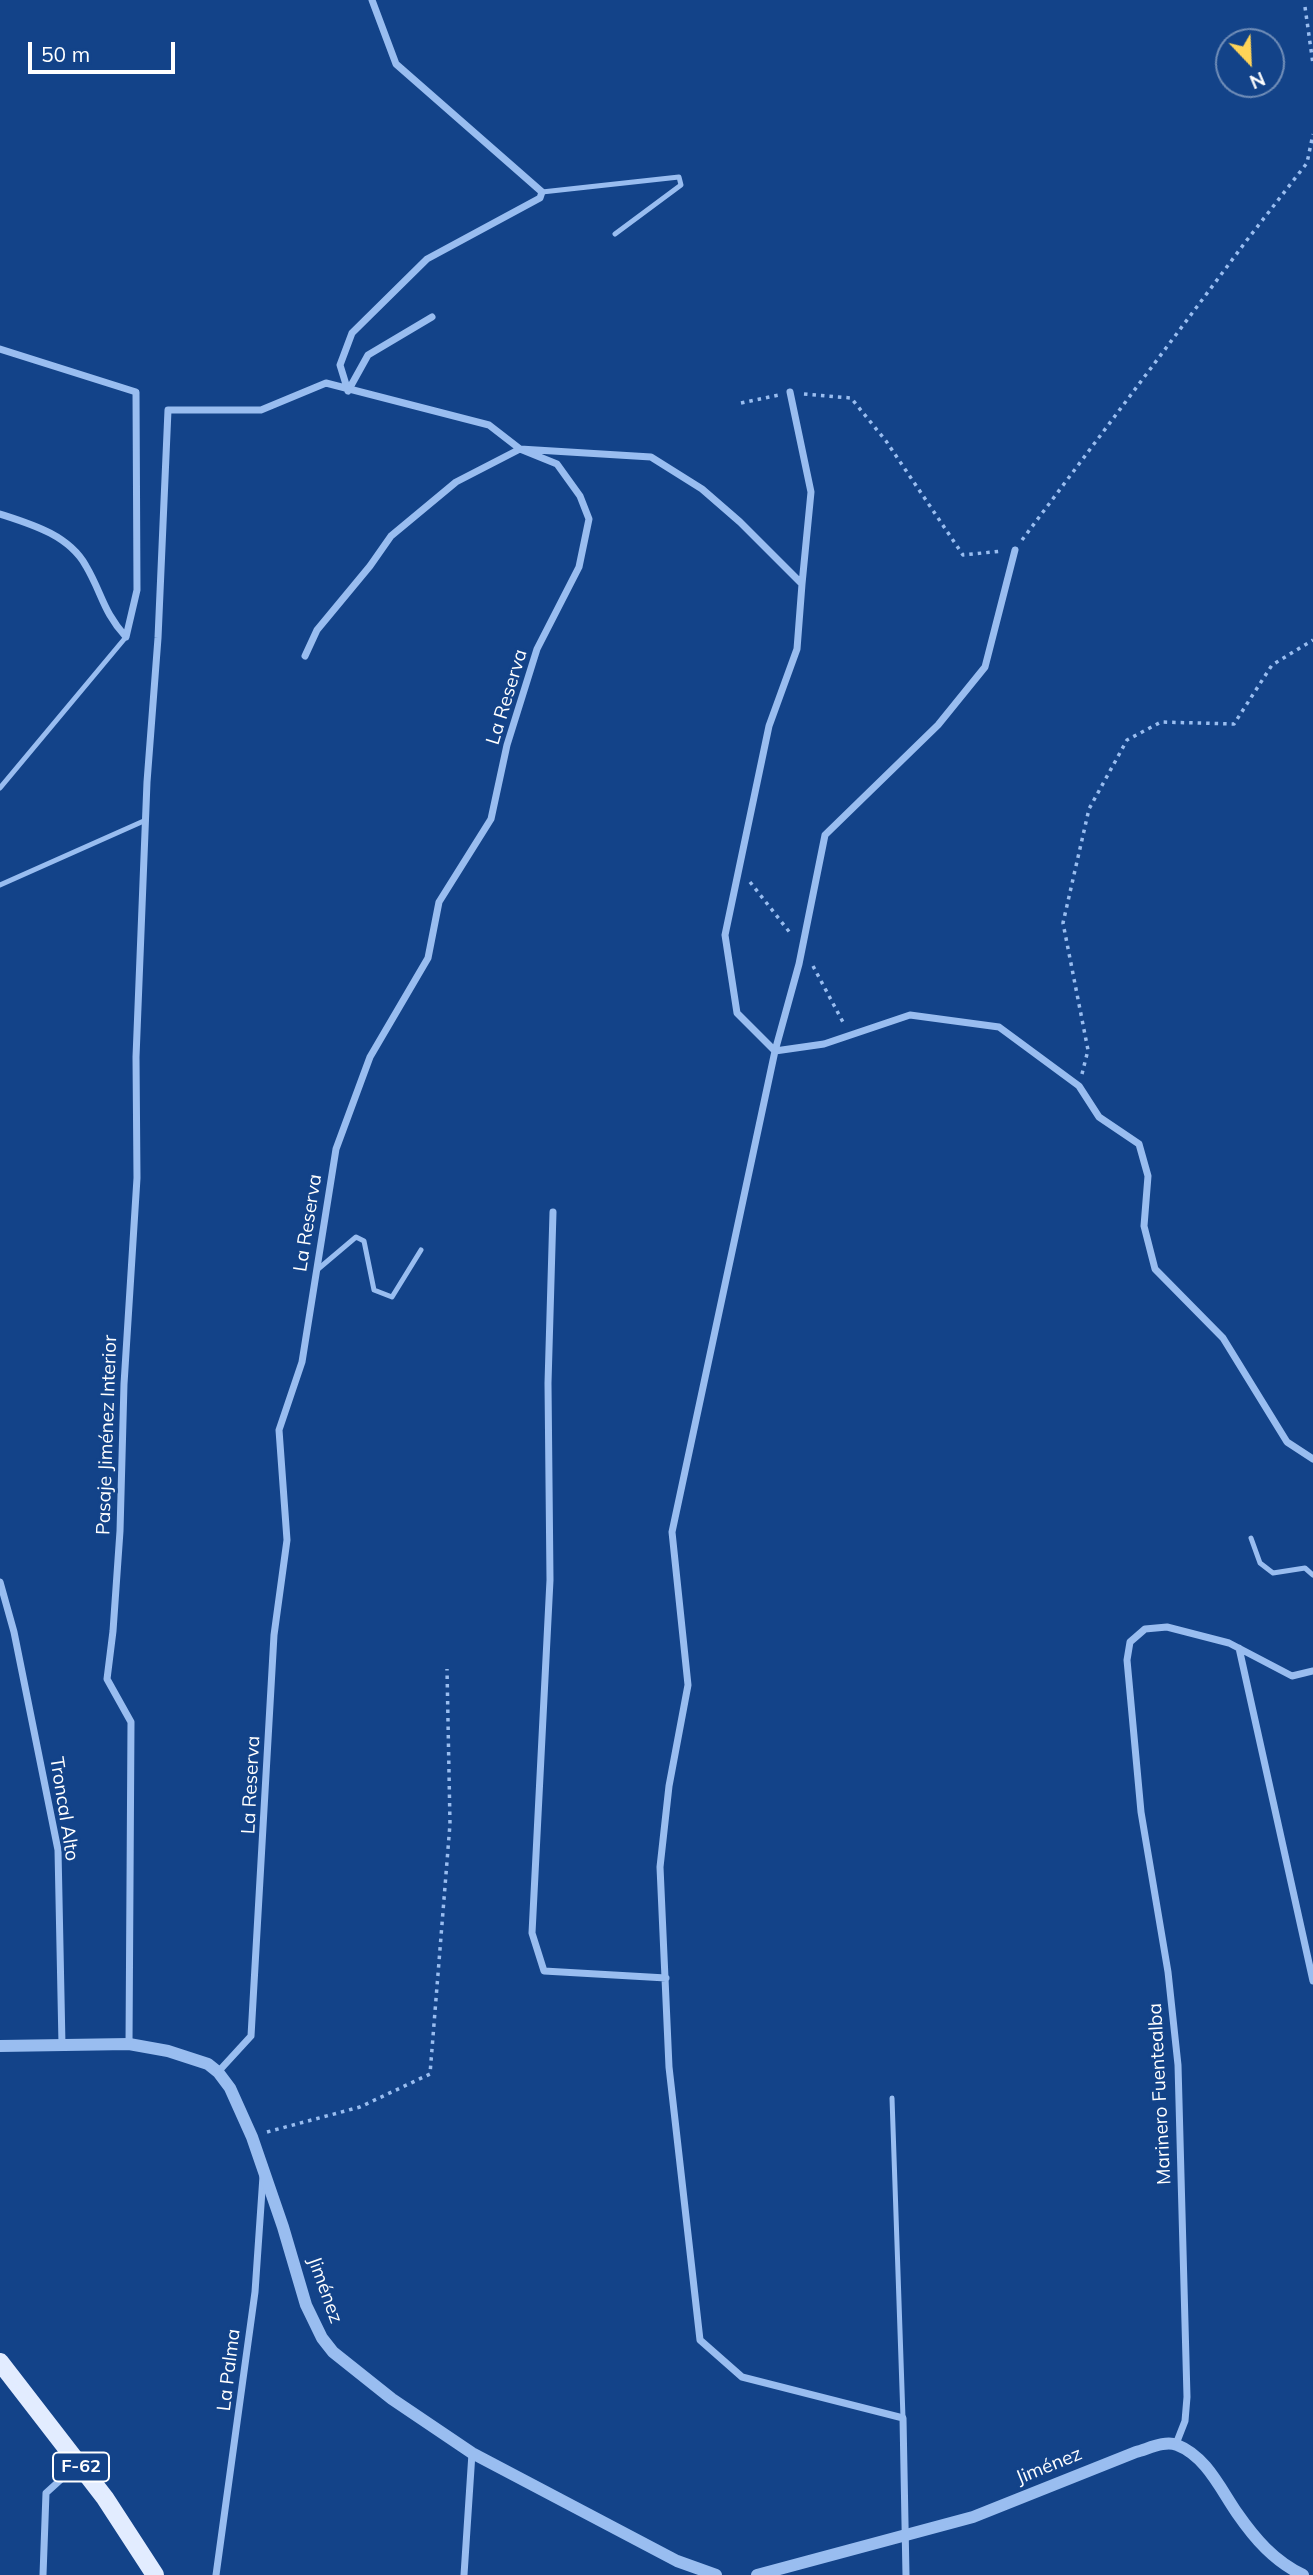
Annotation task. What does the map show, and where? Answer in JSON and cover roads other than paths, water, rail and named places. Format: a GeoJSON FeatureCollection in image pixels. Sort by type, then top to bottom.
{"type":"FeatureCollection","features":[{"type":"Feature","properties":{"kind":"main road","name":"F-62"},"geometry":{"type":"LineString","coordinates":[[0,2362],[130,2533],[155,2575]]}},
{"type":"Feature","properties":{"kind":"street"},"geometry":{"type":"LineString","coordinates":[[348,391],[340,365],[352,333],[427,258],[540,198],[542,192],[396,64],[372,0]]}},
{"type":"Feature","properties":{"kind":"street"},"geometry":{"type":"LineString","coordinates":[[348,391],[368,355],[432,317]]}},
{"type":"Feature","properties":{"kind":"street"},"geometry":{"type":"LineString","coordinates":[[0,349],[136,392],[137,590],[126,637]]}},
{"type":"Feature","properties":{"kind":"street","name":"Pasaje Jiménez Interior"},"geometry":{"type":"LineString","coordinates":[[129,2044],[131,1722],[107,1679],[120,1531],[124,1384],[137,1178],[136,1056],[147,782],[158,638],[168,410],[261,410],[327,383],[348,391]]}},
{"type":"Feature","properties":{"kind":"street","name":"La Reserva"},"geometry":{"type":"LineString","coordinates":[[218,2072],[251,2036],[274,1634],[287,1540],[279,1430],[302,1362],[336,1149],[370,1057],[428,958],[439,902],[491,819],[507,745],[537,649],[579,567],[589,519],[580,496],[557,464],[520,449],[489,425],[348,391]]}},
{"type":"Feature","properties":{"kind":"street"},"geometry":{"type":"LineString","coordinates":[[775,1051],[737,1013],[725,935],[769,726],[797,649],[811,492],[790,392]]}},
{"type":"Feature","properties":{"kind":"street"},"geometry":{"type":"LineString","coordinates":[[305,656],[317,630],[391,536],[456,482],[520,449],[651,457],[702,489],[740,522],[802,584]]}},
{"type":"Feature","properties":{"kind":"street"},"geometry":{"type":"LineString","coordinates":[[0,514],[34,525],[66,543],[86,564],[104,608],[126,637]]}},
{"type":"Feature","properties":{"kind":"street"},"geometry":{"type":"LineString","coordinates":[[906,2575],[903,2418],[742,2377],[700,2340],[669,2067],[660,1867],[670,1786],[688,1685],[672,1532],[775,1051],[799,964],[825,835],[938,725],[985,667],[1015,550]]}},
{"type":"Feature","properties":{"kind":"street"},"geometry":{"type":"LineString","coordinates":[[775,1051],[824,1044],[910,1015],[999,1027],[1079,1086],[1099,1116],[1139,1144],[1149,1176],[1144,1226],[1155,1269],[1223,1338],[1287,1443],[1313,1459]]}},
{"type":"Feature","properties":{"kind":"street"},"geometry":{"type":"LineString","coordinates":[[553,1212],[548,1382],[550,1580],[532,1933],[544,1971],[666,1978]]}},
{"type":"Feature","properties":{"kind":"street","name":"Troncal Alto"},"geometry":{"type":"LineString","coordinates":[[0,1582],[14,1632],[58,1850],[62,2045]]}},
{"type":"Feature","properties":{"kind":"street","name":"Marinero Fuentealba"},"geometry":{"type":"LineString","coordinates":[[1176,2444],[1185,2421],[1187,2397],[1178,2065],[1168,1972],[1141,1812],[1127,1660],[1130,1642],[1145,1629],[1167,1627],[1239,1648]]}},
{"type":"Feature","properties":{"kind":"street"},"geometry":{"type":"LineString","coordinates":[[1239,1648],[1292,1676],[1313,1671]]}},
{"type":"Feature","properties":{"kind":"street"},"geometry":{"type":"LineString","coordinates":[[1239,1648],[1313,1981]]}},
{"type":"Feature","properties":{"kind":"street"},"geometry":{"type":"LineString","coordinates":[[0,2046],[129,2044],[168,2050],[196,2059],[218,2072]]}},
{"type":"Feature","properties":{"kind":"street","name":"Jiménez"},"geometry":{"type":"LineString","coordinates":[[218,2072],[230,2088],[252,2137],[284,2227],[306,2305],[322,2338],[333,2352],[356,2372],[472,2453],[677,2561],[716,2575]]}},
{"type":"Feature","properties":{"kind":"street","name":"La Palma"},"geometry":{"type":"LineString","coordinates":[[216,2575],[255,2292],[263,2167]]}},
{"type":"Feature","properties":{"kind":"street"},"geometry":{"type":"LineString","coordinates":[[1176,2444],[1208,2469],[1239,2515],[1273,2557],[1303,2575]]}},
{"type":"Feature","properties":{"kind":"street","name":"Jiménez"},"geometry":{"type":"LineString","coordinates":[[757,2575],[973,2517],[1136,2452],[1159,2445],[1176,2444]]}},
{"type":"Feature","properties":{"kind":"street"},"geometry":{"type":"LineString","coordinates":[[464,2575],[472,2453]]}},
{"type":"Feature","properties":{"kind":"street"},"geometry":{"type":"LineString","coordinates":[[43,2575],[46,2493],[78,2463]]}},
{"type":"Feature","properties":{"kind":"lane"},"geometry":{"type":"LineString","coordinates":[[542,192],[679,177],[681,185],[615,234]]}},
{"type":"Feature","properties":{"kind":"lane"},"geometry":{"type":"LineString","coordinates":[[0,788],[126,637]]}},
{"type":"Feature","properties":{"kind":"lane"},"geometry":{"type":"LineString","coordinates":[[0,885],[146,820]]}},
{"type":"Feature","properties":{"kind":"lane"},"geometry":{"type":"LineString","coordinates":[[317,1270],[356,1237],[364,1241],[374,1290],[392,1297],[421,1250]]}},
{"type":"Feature","properties":{"kind":"lane"},"geometry":{"type":"LineString","coordinates":[[1251,1538],[1260,1563],[1273,1573],[1305,1568],[1313,1575]]}},
{"type":"Feature","properties":{"kind":"lane"},"geometry":{"type":"LineString","coordinates":[[892,2098],[903,2418]]}}]}
